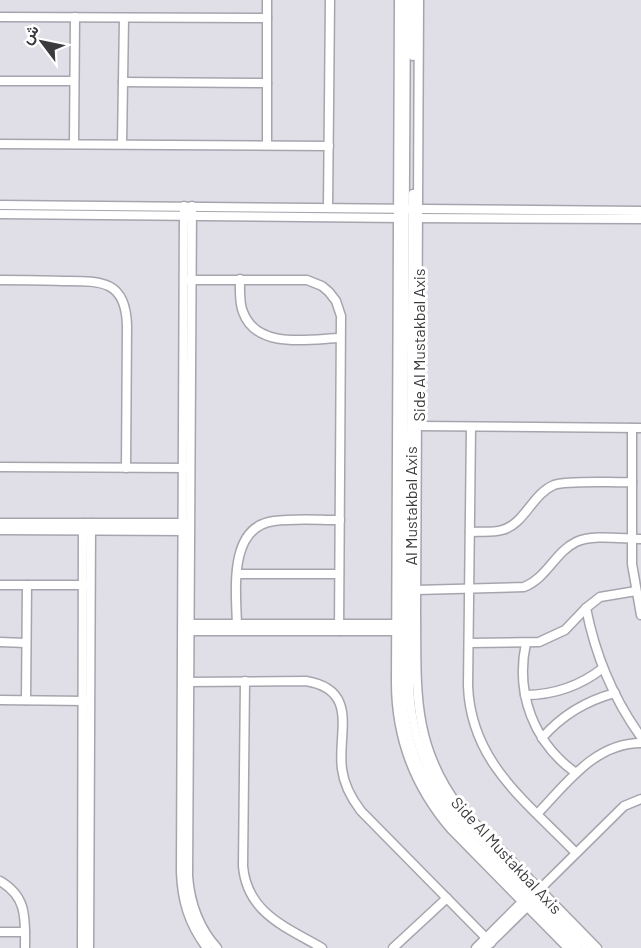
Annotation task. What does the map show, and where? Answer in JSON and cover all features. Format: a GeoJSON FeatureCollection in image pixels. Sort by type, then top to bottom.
{"type":"FeatureCollection","features":[{"type":"Feature","properties":{"kind":"street"},"geometry":{"type":"LineString","coordinates":[[267,0],[267,145]]}},
{"type":"Feature","properties":{"kind":"street"},"geometry":{"type":"LineString","coordinates":[[328,207],[330,0]]}},
{"type":"Feature","properties":{"kind":"street","name":"Side Al Mustakbal Axis"},"geometry":{"type":"LineString","coordinates":[[399,0],[417,426],[416,590],[413,612],[418,707],[423,737],[434,766],[459,807],[568,948]]}},
{"type":"Feature","properties":{"kind":"street","name":"Al Mustakbal Axis"},"geometry":{"type":"LineString","coordinates":[[402,627],[413,612],[406,0]]}},
{"type":"Feature","properties":{"kind":"street","name":"Al Mustakbal Axis"},"geometry":{"type":"LineString","coordinates":[[408,208],[413,0]]}},
{"type":"Feature","properties":{"kind":"street","name":"Side Al Mustakbal Axis"},"geometry":{"type":"LineString","coordinates":[[408,208],[419,0]]}},
{"type":"Feature","properties":{"kind":"street"},"geometry":{"type":"LineString","coordinates":[[0,17],[267,18]]}},
{"type":"Feature","properties":{"kind":"street"},"geometry":{"type":"LineString","coordinates":[[74,144],[75,17]]}},
{"type":"Feature","properties":{"kind":"street"},"geometry":{"type":"LineString","coordinates":[[122,144],[123,18]]}},
{"type":"Feature","properties":{"kind":"street"},"geometry":{"type":"LineString","coordinates":[[0,81],[74,81]]}},
{"type":"Feature","properties":{"kind":"street"},"geometry":{"type":"LineString","coordinates":[[123,82],[267,83]]}},
{"type":"Feature","properties":{"kind":"street"},"geometry":{"type":"LineString","coordinates":[[0,144],[329,146]]}},
{"type":"Feature","properties":{"kind":"street"},"geometry":{"type":"LineString","coordinates":[[0,205],[408,208],[624,215],[641,219]]}},
{"type":"Feature","properties":{"kind":"street"},"geometry":{"type":"LineString","coordinates":[[188,206],[186,682],[189,885],[198,920],[218,948]]}},
{"type":"Feature","properties":{"kind":"street"},"geometry":{"type":"LineString","coordinates":[[0,214],[408,218],[624,215],[641,211]]}},
{"type":"Feature","properties":{"kind":"street","name":"Al Mustakbal Axis"},"geometry":{"type":"LineString","coordinates":[[408,218],[402,627],[411,713],[416,738],[438,790],[453,811],[577,948]]}},
{"type":"Feature","properties":{"kind":"street"},"geometry":{"type":"LineString","coordinates":[[240,279],[242,312],[260,333],[271,338],[283,339],[340,338]]}},
{"type":"Feature","properties":{"kind":"street"},"geometry":{"type":"LineString","coordinates":[[188,280],[302,279],[322,286],[333,296],[338,306],[341,316],[339,627]]}},
{"type":"Feature","properties":{"kind":"street"},"geometry":{"type":"LineString","coordinates":[[0,280],[94,281],[110,286],[122,298],[126,308],[127,326],[126,468]]}},
{"type":"Feature","properties":{"kind":"street"},"geometry":{"type":"LineString","coordinates":[[417,426],[636,428],[632,482],[637,539],[636,591],[641,615]]}},
{"type":"Feature","properties":{"kind":"street"},"geometry":{"type":"LineString","coordinates":[[471,427],[469,697],[472,718],[478,738],[500,774],[576,853]]}},
{"type":"Feature","properties":{"kind":"street"},"geometry":{"type":"LineString","coordinates":[[0,467],[187,468]]}},
{"type":"Feature","properties":{"kind":"street"},"geometry":{"type":"LineString","coordinates":[[470,532],[499,531],[510,527],[545,490],[556,484],[632,482]]}},
{"type":"Feature","properties":{"kind":"street"},"geometry":{"type":"LineString","coordinates":[[237,627],[238,559],[243,545],[252,533],[264,524],[274,521],[340,520]]}},
{"type":"Feature","properties":{"kind":"street"},"geometry":{"type":"LineString","coordinates":[[0,523],[87,527]]}},
{"type":"Feature","properties":{"kind":"street"},"geometry":{"type":"LineString","coordinates":[[82,948],[87,527]]}},
{"type":"Feature","properties":{"kind":"street"},"geometry":{"type":"LineString","coordinates":[[0,530],[187,527]]}},
{"type":"Feature","properties":{"kind":"street"},"geometry":{"type":"LineString","coordinates":[[416,590],[518,588],[529,585],[541,577],[568,547],[580,540],[588,538],[637,539]]}},
{"type":"Feature","properties":{"kind":"street"},"geometry":{"type":"LineString","coordinates":[[237,574],[339,574]]}},
{"type":"Feature","properties":{"kind":"street"},"geometry":{"type":"LineString","coordinates":[[0,585],[87,585]]}},
{"type":"Feature","properties":{"kind":"street"},"geometry":{"type":"LineString","coordinates":[[26,700],[27,585]]}},
{"type":"Feature","properties":{"kind":"street"},"geometry":{"type":"LineString","coordinates":[[469,643],[526,644],[539,642],[559,634],[571,625],[595,600],[606,595],[636,591]]}},
{"type":"Feature","properties":{"kind":"street"},"geometry":{"type":"LineString","coordinates":[[586,608],[603,668],[641,737]]}},
{"type":"Feature","properties":{"kind":"street"},"geometry":{"type":"LineString","coordinates":[[186,627],[402,627]]}},
{"type":"Feature","properties":{"kind":"street","name":"Side Al Mustakbal Axis"},"geometry":{"type":"LineString","coordinates":[[402,627],[397,708],[401,735],[414,773],[427,797],[442,819],[531,898],[591,946]]}},
{"type":"Feature","properties":{"kind":"street"},"geometry":{"type":"LineString","coordinates":[[0,642],[26,643]]}},
{"type":"Feature","properties":{"kind":"street"},"geometry":{"type":"LineString","coordinates":[[526,644],[522,669],[525,695],[531,717],[542,738],[557,757],[576,773]]}},
{"type":"Feature","properties":{"kind":"street"},"geometry":{"type":"LineString","coordinates":[[525,695],[562,690],[603,668]]}},
{"type":"Feature","properties":{"kind":"street"},"geometry":{"type":"LineString","coordinates":[[245,681],[243,866],[245,880],[253,899],[261,909],[322,948]]}},
{"type":"Feature","properties":{"kind":"street"},"geometry":{"type":"LineString","coordinates":[[186,682],[306,681],[322,686],[331,692],[341,706],[344,717],[342,768],[351,798],[487,943]]}},
{"type":"Feature","properties":{"kind":"street"},"geometry":{"type":"LineString","coordinates":[[186,682],[182,895],[191,923],[207,948]]}},
{"type":"Feature","properties":{"kind":"street"},"geometry":{"type":"LineString","coordinates":[[542,738],[570,712],[615,693]]}},
{"type":"Feature","properties":{"kind":"street"},"geometry":{"type":"LineString","coordinates":[[0,700],[86,701]]}},
{"type":"Feature","properties":{"kind":"street"},"geometry":{"type":"LineString","coordinates":[[86,701],[89,948]]}},
{"type":"Feature","properties":{"kind":"street"},"geometry":{"type":"LineString","coordinates":[[538,813],[592,759],[607,750],[622,745],[641,743]]}},
{"type":"Feature","properties":{"kind":"street"},"geometry":{"type":"LineString","coordinates":[[476,948],[487,943],[624,806],[641,800]]}},
{"type":"Feature","properties":{"kind":"street"},"geometry":{"type":"LineString","coordinates":[[0,881],[14,892],[24,910],[25,948]]}},
{"type":"Feature","properties":{"kind":"street"},"geometry":{"type":"LineString","coordinates":[[393,948],[447,898]]}},
{"type":"Feature","properties":{"kind":"street"},"geometry":{"type":"LineString","coordinates":[[0,932],[25,932]]}},
{"type":"Feature","properties":{"kind":"street"},"geometry":{"type":"LineString","coordinates":[[303,948],[308,940]]}}]}
